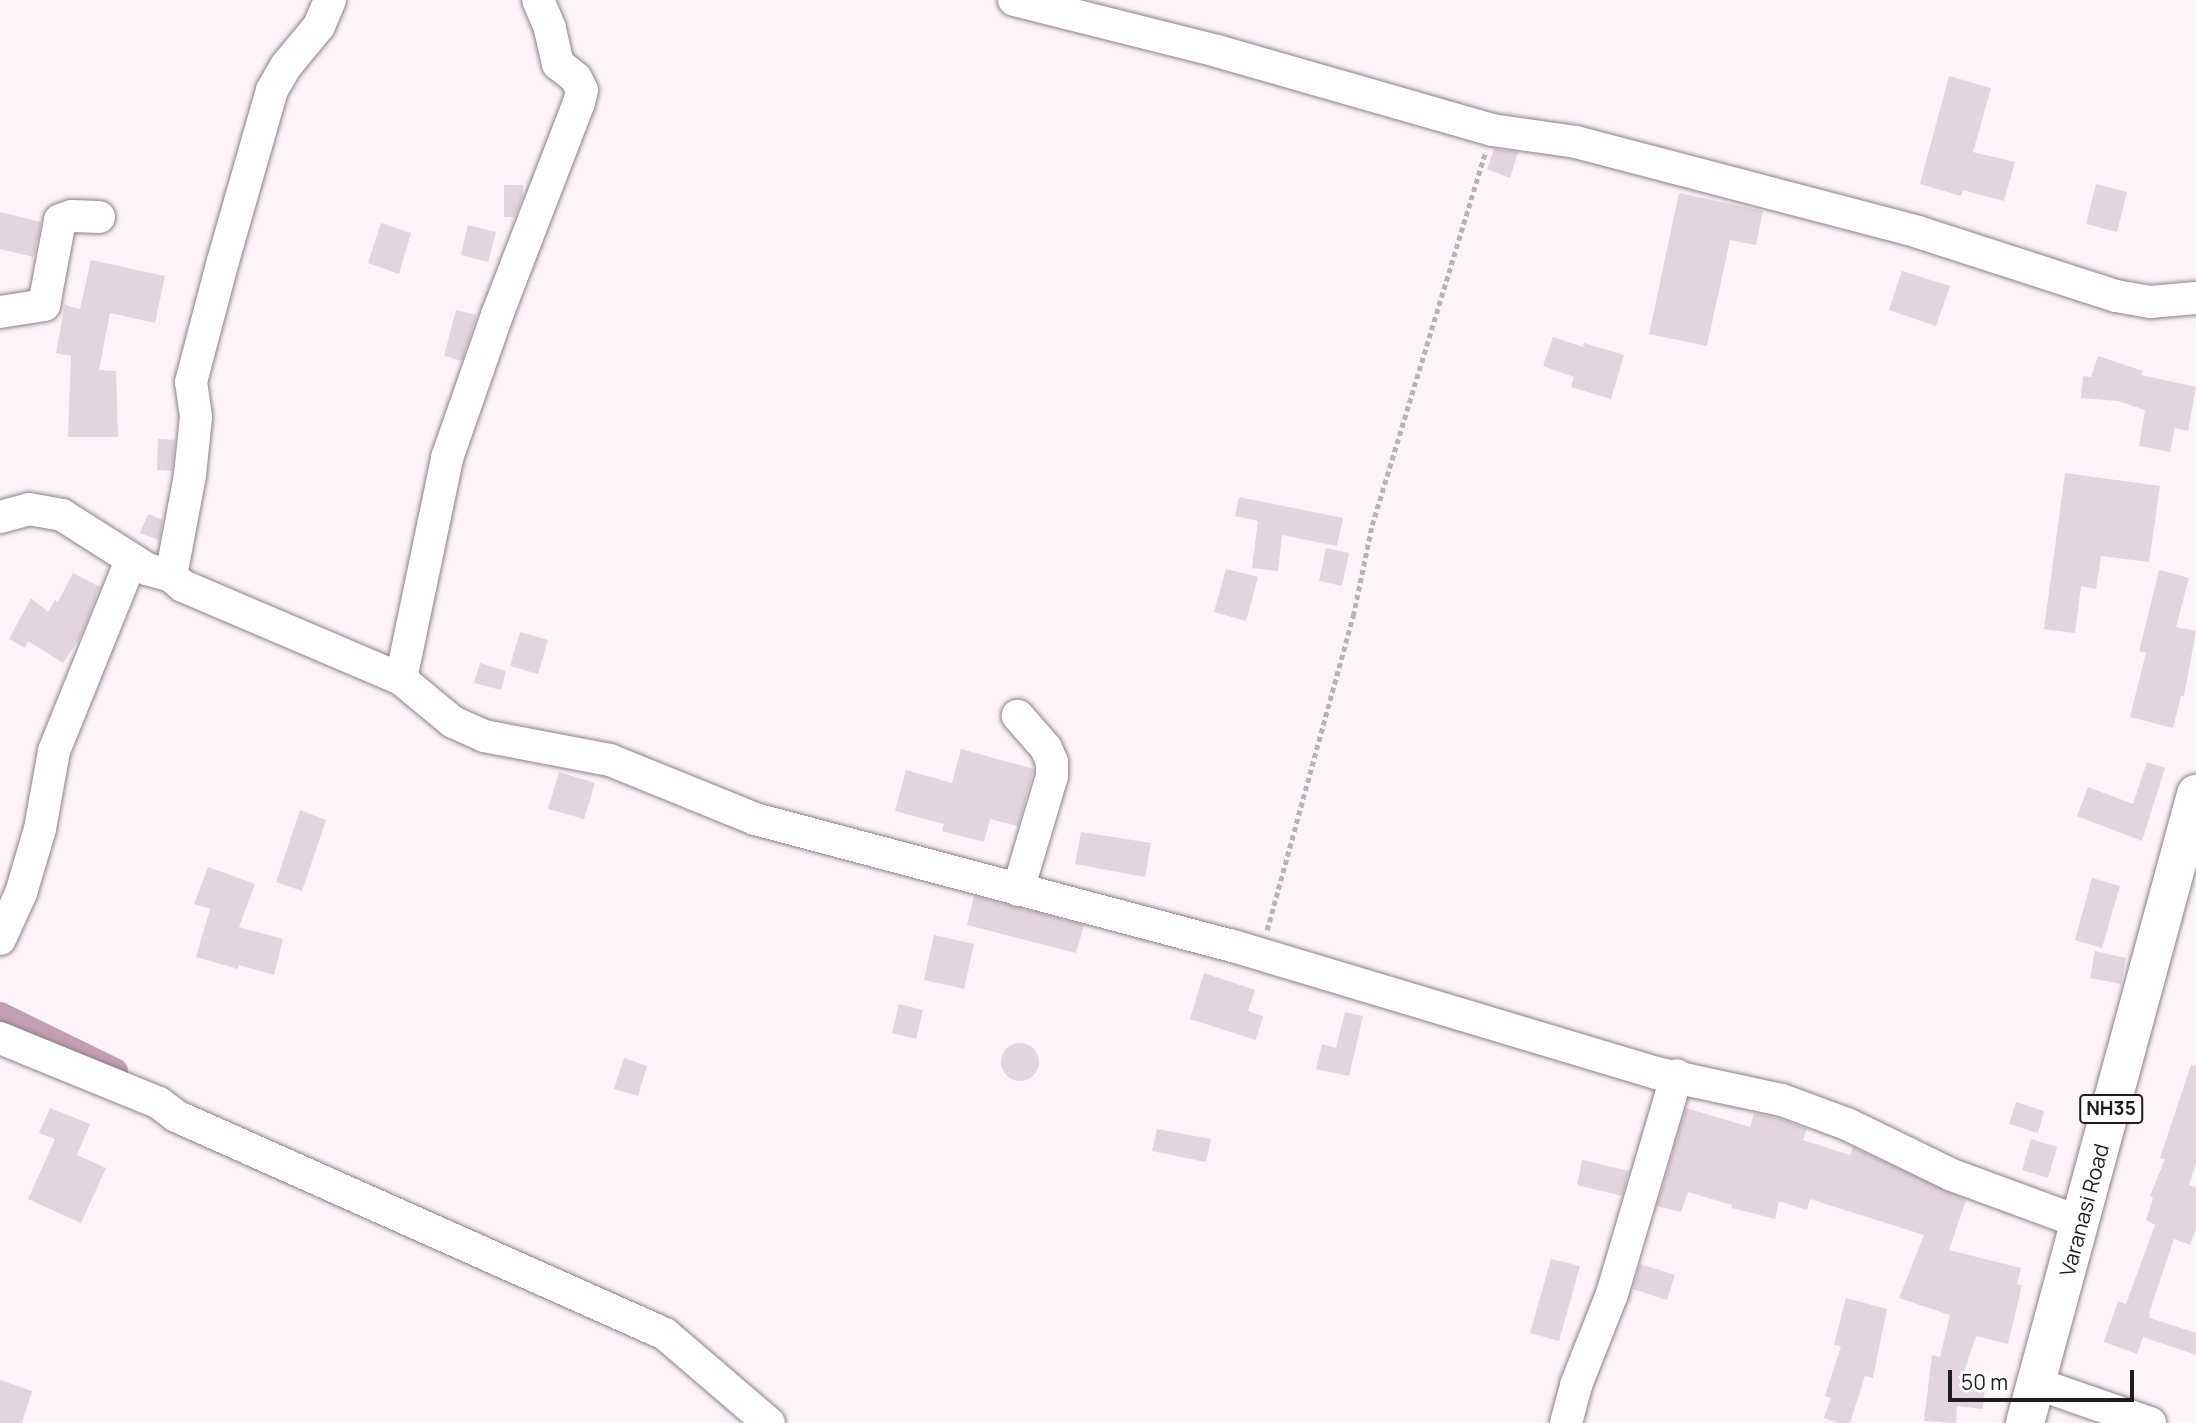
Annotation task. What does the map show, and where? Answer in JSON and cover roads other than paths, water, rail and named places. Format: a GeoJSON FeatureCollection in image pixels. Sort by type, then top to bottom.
{"type":"FeatureCollection","features":[{"type":"Feature","properties":{"kind":"highway","name":"Varanasi Road"},"geometry":{"type":"LineString","coordinates":[[2025,1423],[2080,1222],[2182,891],[2196,794]]}},
{"type":"Feature","properties":{"kind":"street"},"geometry":{"type":"LineString","coordinates":[[171,576],[190,475],[196,417],[191,382],[223,261],[271,90],[286,66],[319,26],[330,0]]}},
{"type":"Feature","properties":{"kind":"street"},"geometry":{"type":"LineString","coordinates":[[401,679],[447,458],[497,315],[582,90],[576,78],[558,64],[550,27],[538,0]]}},
{"type":"Feature","properties":{"kind":"street"},"geometry":{"type":"LineString","coordinates":[[1014,0],[1229,54],[1492,130],[1576,142],[1918,232],[2116,296],[2150,302],[2196,298]]}},
{"type":"Feature","properties":{"kind":"street"},"geometry":{"type":"LineString","coordinates":[[0,312],[44,305],[60,220],[72,216],[99,217]]}},
{"type":"Feature","properties":{"kind":"street"},"geometry":{"type":"LineString","coordinates":[[0,517],[29,509],[62,514],[131,560],[171,576],[183,586],[401,679],[453,722],[476,733],[536,748],[589,754],[755,819],[1260,954],[1656,1073],[1677,1075],[1782,1100],[1816,1111],[1952,1175],[2080,1222]]}},
{"type":"Feature","properties":{"kind":"street"},"geometry":{"type":"LineString","coordinates":[[0,939],[20,893],[40,829],[54,751],[131,560]]}},
{"type":"Feature","properties":{"kind":"street"},"geometry":{"type":"LineString","coordinates":[[1018,716],[1046,748],[1052,762],[1052,776],[1018,890]]}},
{"type":"Feature","properties":{"kind":"street"},"geometry":{"type":"LineString","coordinates":[[0,1038],[159,1103],[176,1116],[665,1334],[769,1423]]}},
{"type":"Feature","properties":{"kind":"street"},"geometry":{"type":"LineString","coordinates":[[1566,1423],[1576,1385],[1612,1294],[1677,1075]]}},
{"type":"Feature","properties":{"kind":"street"},"geometry":{"type":"LineString","coordinates":[[2035,1383],[2150,1423]]}},
{"type":"Feature","properties":{"kind":"waterway"},"geometry":{"type":"LineString","coordinates":[[0,1015],[115,1071]]}}]}
